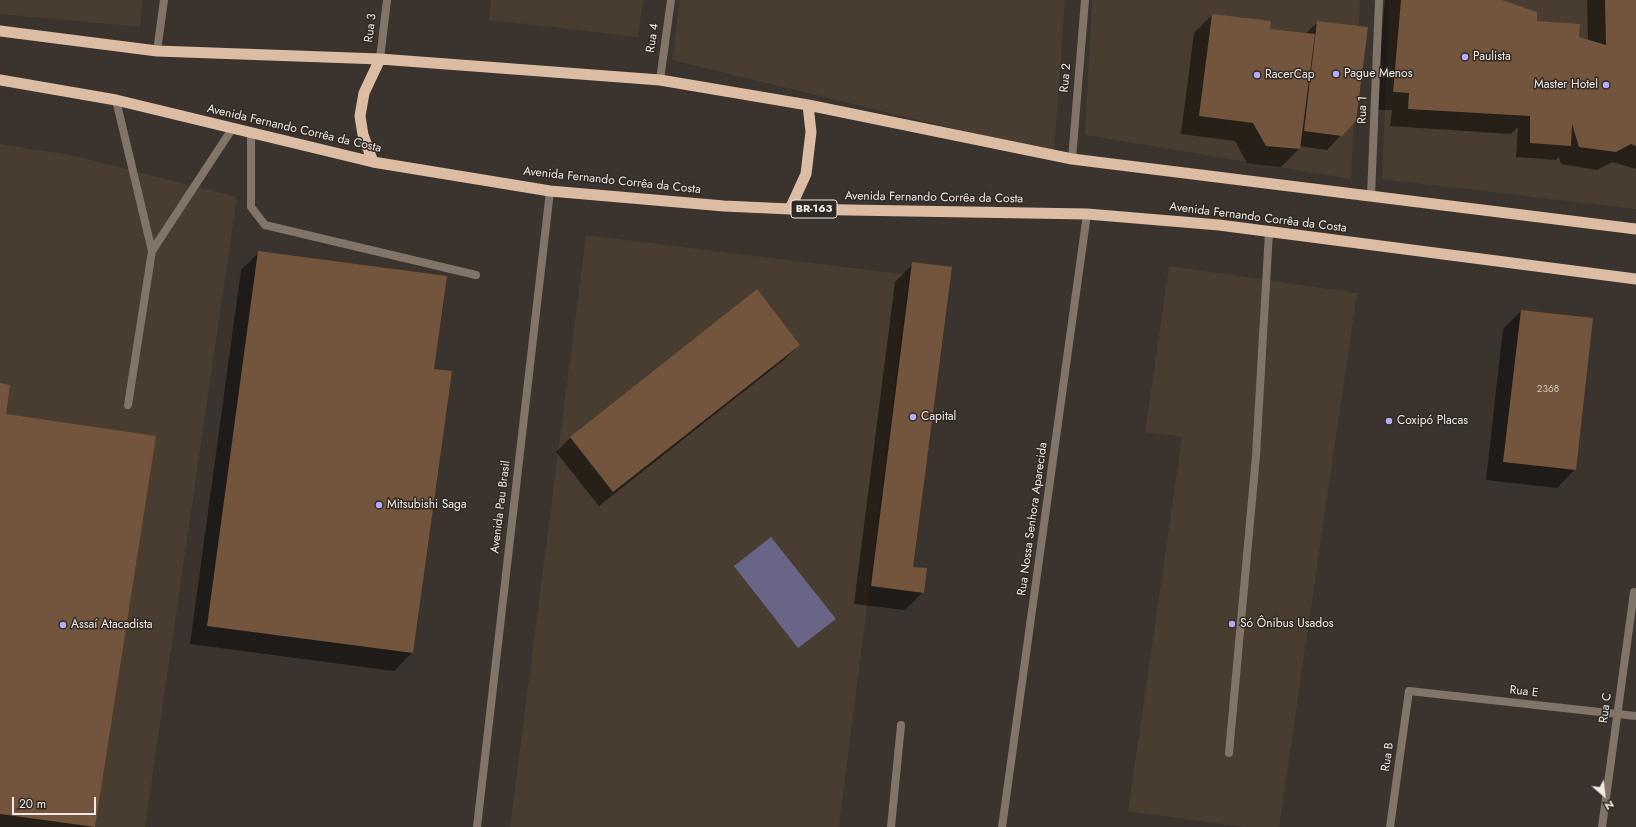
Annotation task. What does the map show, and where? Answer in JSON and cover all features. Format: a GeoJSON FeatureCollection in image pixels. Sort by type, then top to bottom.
{"type":"FeatureCollection","features":[{"type":"Feature","properties":{"kind":"highway"},"geometry":{"type":"LineString","coordinates":[[0,31],[157,51],[380,59],[660,80],[808,105],[1072,159],[1636,229]]}},
{"type":"Feature","properties":{"kind":"highway"},"geometry":{"type":"LineString","coordinates":[[373,162],[363,136],[360,116],[364,93],[380,59]]}},
{"type":"Feature","properties":{"kind":"highway","name":"Avenida Fernando Corrêa da Costa"},"geometry":{"type":"LineString","coordinates":[[0,80],[116,100],[373,162],[550,191],[724,206],[790,209],[1087,214],[1219,225],[1636,279]]}},
{"type":"Feature","properties":{"kind":"highway"},"geometry":{"type":"LineString","coordinates":[[790,209],[806,174],[811,132],[808,105]]}},
{"type":"Feature","properties":{"kind":"street"},"geometry":{"type":"LineString","coordinates":[[157,51],[164,0]]}},
{"type":"Feature","properties":{"kind":"street","name":"Rua 3"},"geometry":{"type":"LineString","coordinates":[[380,59],[387,0]]}},
{"type":"Feature","properties":{"kind":"street","name":"Rua 4"},"geometry":{"type":"LineString","coordinates":[[660,80],[670,0]]}},
{"type":"Feature","properties":{"kind":"street","name":"Rua 2"},"geometry":{"type":"LineString","coordinates":[[1072,159],[1084,0]]}},
{"type":"Feature","properties":{"kind":"street","name":"Rua 1"},"geometry":{"type":"LineString","coordinates":[[1371,196],[1379,0]]}},
{"type":"Feature","properties":{"kind":"street"},"geometry":{"type":"LineString","coordinates":[[116,100],[152,251],[128,405]]}},
{"type":"Feature","properties":{"kind":"street"},"geometry":{"type":"LineString","coordinates":[[152,251],[232,129]]}},
{"type":"Feature","properties":{"kind":"street"},"geometry":{"type":"LineString","coordinates":[[251,133],[251,207],[265,225],[476,275]]}},
{"type":"Feature","properties":{"kind":"street","name":"Avenida Pau Brasil"},"geometry":{"type":"LineString","coordinates":[[477,827],[550,191]]}},
{"type":"Feature","properties":{"kind":"street","name":"Rua Nossa Senhora Aparecida"},"geometry":{"type":"LineString","coordinates":[[1002,827],[1087,214]]}},
{"type":"Feature","properties":{"kind":"street"},"geometry":{"type":"LineString","coordinates":[[1229,753],[1256,456],[1269,232]]}},
{"type":"Feature","properties":{"kind":"street","name":"Rua C"},"geometry":{"type":"LineString","coordinates":[[1602,827],[1634,592]]}},
{"type":"Feature","properties":{"kind":"street","name":"Rua E"},"geometry":{"type":"LineString","coordinates":[[1409,691],[1636,716]]}},
{"type":"Feature","properties":{"kind":"street","name":"Rua B"},"geometry":{"type":"LineString","coordinates":[[1390,827],[1409,691]]}},
{"type":"Feature","properties":{"kind":"street"},"geometry":{"type":"LineString","coordinates":[[891,827],[900,724]]}},
{"type":"Feature","properties":{"kind":"shaded area"},"geometry":{"type":"Polygon","coordinates":[[[0,0],[143,0],[140,27],[0,14],[0,0]]]}},
{"type":"Feature","properties":{"kind":"shaded area"},"geometry":{"type":"Polygon","coordinates":[[[491,0],[643,0],[638,37],[489,20],[491,0]]]}},
{"type":"Feature","properties":{"kind":"shaded area"},"geometry":{"type":"Polygon","coordinates":[[[680,0],[1065,0],[1054,153],[672,60],[680,0]]]}},
{"type":"Feature","properties":{"kind":"shaded area"},"geometry":{"type":"Polygon","coordinates":[[[1092,0],[1360,0],[1351,179],[1085,135],[1092,0]]]}},
{"type":"Feature","properties":{"kind":"shaded area"},"geometry":{"type":"Polygon","coordinates":[[[1389,0],[1636,0],[1636,209],[1382,179],[1389,0]]]}},
{"type":"Feature","properties":{"kind":"shaded area"},"geometry":{"type":"Polygon","coordinates":[[[0,144],[71,155],[237,197],[145,827],[0,827],[0,144]]]}},
{"type":"Feature","properties":{"kind":"shaded area"},"geometry":{"type":"Polygon","coordinates":[[[586,235],[909,275],[839,827],[510,827],[586,235]]]}},
{"type":"Feature","properties":{"kind":"shaded area","name":"Só Ônibus Usados"},"geometry":{"type":"Polygon","coordinates":[[[1169,266],[1357,293],[1279,827],[1243,827],[1128,811],[1182,437],[1145,432],[1169,266]]]}},
{"type":"Feature","properties":{"kind":"shaded area"},"geometry":{"type":"Polygon","coordinates":[[[771,537],[836,619],[798,648],[734,566],[771,537]]]}},
{"type":"Feature","properties":{"kind":"building"},"geometry":{"type":"Polygon","coordinates":[[[1401,0],[1502,0],[1537,12],[1537,21],[1580,24],[1579,37],[1606,45],[1605,0],[1636,0],[1636,146],[1631,144],[1616,152],[1579,147],[1572,124],[1571,146],[1530,143],[1530,116],[1408,109],[1409,93],[1393,92],[1401,0]]]}},
{"type":"Feature","properties":{"kind":"building","name":"RacerCap"},"geometry":{"type":"Polygon","coordinates":[[[1212,14],[1271,21],[1270,29],[1315,34],[1300,149],[1266,146],[1253,123],[1199,116],[1212,14]]]}},
{"type":"Feature","properties":{"kind":"building","name":"Pague Menos"},"geometry":{"type":"Polygon","coordinates":[[[1317,21],[1368,27],[1356,121],[1342,136],[1304,131],[1317,21]]]}},
{"type":"Feature","properties":{"kind":"building"},"geometry":{"type":"Polygon","coordinates":[[[258,251],[447,276],[434,369],[452,371],[413,653],[207,626],[258,251]]]}},
{"type":"Feature","properties":{"kind":"building","name":"Capital"},"geometry":{"type":"Polygon","coordinates":[[[912,262],[952,267],[913,567],[927,568],[924,593],[871,586],[912,262]]]}},
{"type":"Feature","properties":{"kind":"building"},"geometry":{"type":"Polygon","coordinates":[[[757,289],[800,345],[613,492],[570,437],[757,289]]]}},
{"type":"Feature","properties":{"kind":"building"},"geometry":{"type":"Polygon","coordinates":[[[1521,310],[1593,318],[1576,470],[1503,462],[1521,310]]]}},
{"type":"Feature","properties":{"kind":"building","name":"Assaí Atacadista"},"geometry":{"type":"Polygon","coordinates":[[[0,383],[10,385],[6,414],[156,436],[95,827],[0,814],[0,383]]]}},
{"type":"Feature","properties":{"kind":"place","name":"Paulista"},"geometry":{"type":"Point","coordinates":[1465,57]}},
{"type":"Feature","properties":{"kind":"place","name":"Pague Menos"},"geometry":{"type":"Point","coordinates":[1336,74]}},
{"type":"Feature","properties":{"kind":"place","name":"RacerCap"},"geometry":{"type":"Point","coordinates":[1257,75]}},
{"type":"Feature","properties":{"kind":"place","name":"Master Hotel"},"geometry":{"type":"Point","coordinates":[1606,85]}},
{"type":"Feature","properties":{"kind":"place","name":"Capital"},"geometry":{"type":"Point","coordinates":[913,417]}},
{"type":"Feature","properties":{"kind":"place","name":"Coxipó Placas"},"geometry":{"type":"Point","coordinates":[1389,421]}},
{"type":"Feature","properties":{"kind":"place","name":"Mitsubishi Saga"},"geometry":{"type":"Point","coordinates":[379,505]}},
{"type":"Feature","properties":{"kind":"place","name":"Só Ônibus Usados"},"geometry":{"type":"Point","coordinates":[1232,624]}},
{"type":"Feature","properties":{"kind":"place","name":"Assaí Atacadista"},"geometry":{"type":"Point","coordinates":[63,625]}}]}
